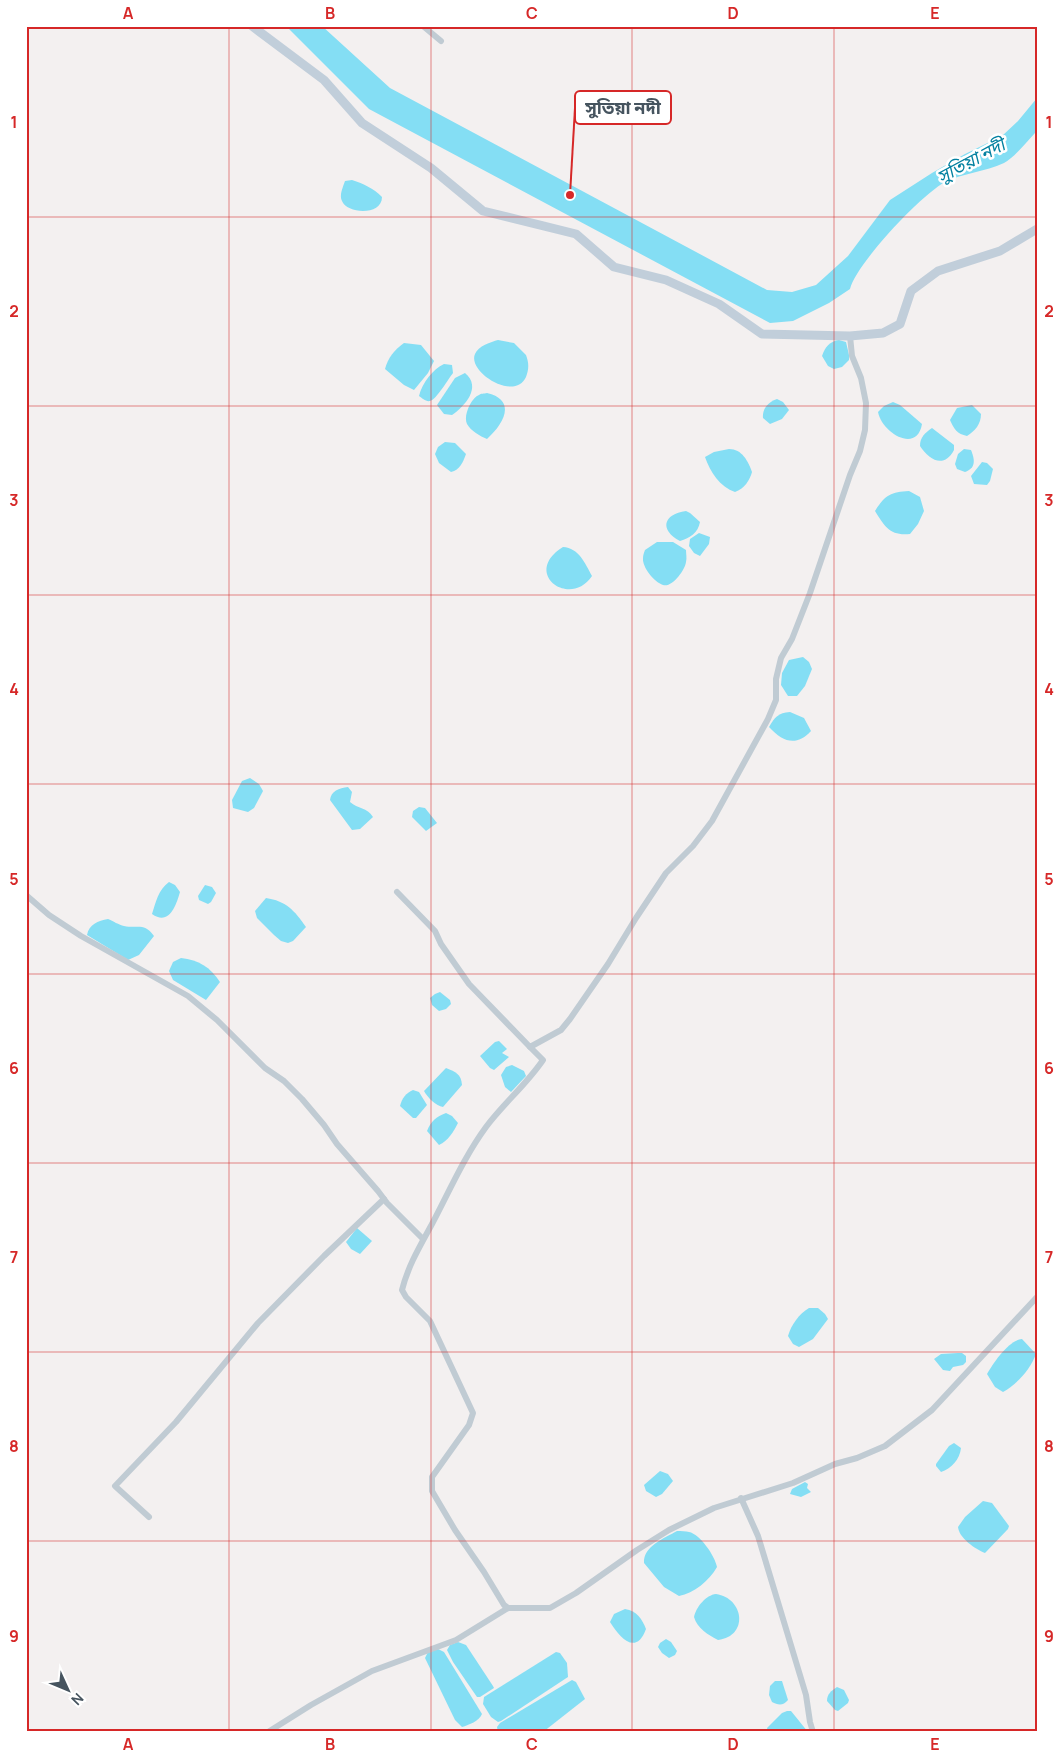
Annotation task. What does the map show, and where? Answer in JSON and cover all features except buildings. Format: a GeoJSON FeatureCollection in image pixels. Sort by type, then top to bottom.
{"type":"FeatureCollection","features":[{"type":"Feature","properties":{"kind":"street"},"geometry":{"type":"LineString","coordinates":[[252,26],[324,80],[362,123],[432,168],[483,211],[576,234],[614,267],[666,280],[719,304],[762,334],[850,336],[883,333],[900,324],[911,291],[938,271],[1000,250],[1037,229]]}},
{"type":"Feature","properties":{"kind":"street"},"geometry":{"type":"LineString","coordinates":[[423,26],[441,41]]}},
{"type":"Feature","properties":{"kind":"street"},"geometry":{"type":"LineString","coordinates":[[530,1047],[561,1030],[570,1018],[608,964],[666,873],[694,846],[712,821],[768,718],[776,700],[776,679],[781,658],[792,639],[810,593],[860,451],[865,430],[866,403],[852,356],[850,336]]}},
{"type":"Feature","properties":{"kind":"street"},"geometry":{"type":"LineString","coordinates":[[397,892],[435,931],[441,944],[469,984],[543,1060],[485,1128],[444,1198],[406,1273],[402,1290],[406,1297],[430,1322],[473,1413],[469,1424],[432,1477],[432,1491],[455,1530],[504,1605],[508,1608]]}},
{"type":"Feature","properties":{"kind":"street"},"geometry":{"type":"LineString","coordinates":[[26,895],[49,915],[81,936],[188,996],[202,1008],[265,1068],[284,1081],[302,1099],[384,1199],[423,1239]]}},
{"type":"Feature","properties":{"kind":"street"},"geometry":{"type":"LineString","coordinates":[[149,1517],[115,1486],[176,1422],[258,1323],[384,1199]]}},
{"type":"Feature","properties":{"kind":"street"},"geometry":{"type":"LineString","coordinates":[[268,1732],[311,1705],[372,1671],[456,1640],[508,1608],[550,1608],[576,1593],[669,1530],[714,1508],[793,1483],[835,1464],[857,1458],[885,1446],[932,1410],[1037,1297]]}},
{"type":"Feature","properties":{"kind":"street"},"geometry":{"type":"LineString","coordinates":[[741,1498],[760,1544],[806,1695],[813,1732]]}},
{"type":"Feature","properties":{"kind":"water"},"geometry":{"type":"Polygon","coordinates":[[[286,26],[322,26],[390,88],[767,290],[792,292],[816,285],[848,256],[890,200],[965,154],[1002,136],[1018,121],[1037,98],[1037,131],[1008,161],[952,179],[934,189],[906,215],[876,248],[855,278],[850,289],[829,303],[793,321],[770,323],[369,109],[286,26]]]}},
{"type":"Feature","properties":{"kind":"water"},"geometry":{"type":"Polygon","coordinates":[[[352,180],[375,191],[382,197],[380,203],[371,210],[364,211],[350,209],[345,205],[341,199],[342,191],[345,181],[352,180]]]}},
{"type":"Feature","properties":{"kind":"water"},"geometry":{"type":"Polygon","coordinates":[[[498,340],[514,343],[526,355],[528,371],[520,384],[512,386],[493,382],[478,369],[474,361],[475,354],[479,349],[498,340]]]}},
{"type":"Feature","properties":{"kind":"water"},"geometry":{"type":"Polygon","coordinates":[[[839,340],[846,342],[849,360],[842,367],[834,369],[828,366],[822,356],[828,345],[839,340]]]}},
{"type":"Feature","properties":{"kind":"water"},"geometry":{"type":"Polygon","coordinates":[[[404,343],[421,345],[434,361],[428,373],[414,390],[404,385],[385,369],[392,354],[404,343]]]}},
{"type":"Feature","properties":{"kind":"water"},"geometry":{"type":"Polygon","coordinates":[[[444,364],[452,365],[453,373],[433,400],[424,400],[419,396],[425,381],[444,364]]]}},
{"type":"Feature","properties":{"kind":"water"},"geometry":{"type":"Polygon","coordinates":[[[465,373],[470,378],[472,384],[470,396],[462,407],[452,415],[444,414],[437,405],[455,378],[465,373]]]}},
{"type":"Feature","properties":{"kind":"water"},"geometry":{"type":"Polygon","coordinates":[[[487,393],[496,396],[502,401],[505,413],[498,426],[487,439],[469,427],[466,417],[473,400],[480,394],[487,393]]]}},
{"type":"Feature","properties":{"kind":"water"},"geometry":{"type":"Polygon","coordinates":[[[777,399],[783,402],[789,410],[782,419],[770,424],[763,418],[764,412],[768,404],[777,399]]]}},
{"type":"Feature","properties":{"kind":"water"},"geometry":{"type":"Polygon","coordinates":[[[893,402],[900,405],[922,424],[919,433],[914,438],[907,439],[892,433],[881,420],[878,412],[884,406],[893,402]]]}},
{"type":"Feature","properties":{"kind":"water"},"geometry":{"type":"Polygon","coordinates":[[[972,405],[981,414],[981,418],[977,427],[967,436],[956,431],[950,420],[957,408],[972,405]]]}},
{"type":"Feature","properties":{"kind":"water"},"geometry":{"type":"Polygon","coordinates":[[[932,428],[954,445],[954,450],[950,456],[941,461],[932,458],[920,446],[923,436],[932,428]]]}},
{"type":"Feature","properties":{"kind":"water"},"geometry":{"type":"Polygon","coordinates":[[[445,442],[455,443],[466,454],[459,468],[451,472],[439,463],[435,454],[438,447],[445,442]]]}},
{"type":"Feature","properties":{"kind":"water"},"geometry":{"type":"Polygon","coordinates":[[[729,449],[741,453],[752,472],[746,484],[735,492],[725,487],[716,478],[705,457],[714,452],[729,449]]]}},
{"type":"Feature","properties":{"kind":"water"},"geometry":{"type":"Polygon","coordinates":[[[964,449],[971,450],[974,460],[973,466],[965,472],[957,469],[955,464],[958,454],[964,449]]]}},
{"type":"Feature","properties":{"kind":"water"},"geometry":{"type":"Polygon","coordinates":[[[982,462],[987,463],[993,469],[987,485],[974,484],[971,476],[982,462]]]}},
{"type":"Feature","properties":{"kind":"water"},"geometry":{"type":"Polygon","coordinates":[[[909,491],[920,497],[924,511],[918,524],[910,534],[898,534],[885,526],[875,511],[889,495],[909,491]]]}},
{"type":"Feature","properties":{"kind":"water"},"geometry":{"type":"Polygon","coordinates":[[[686,511],[700,522],[693,534],[680,541],[669,532],[666,523],[672,515],[686,511]]]}},
{"type":"Feature","properties":{"kind":"water"},"geometry":{"type":"Polygon","coordinates":[[[699,533],[710,537],[709,544],[700,556],[694,553],[689,546],[690,539],[699,533]]]}},
{"type":"Feature","properties":{"kind":"water"},"geometry":{"type":"Polygon","coordinates":[[[657,542],[673,542],[686,550],[686,560],[683,569],[678,578],[667,585],[663,585],[652,578],[643,562],[645,550],[657,542]]]}},
{"type":"Feature","properties":{"kind":"water"},"geometry":{"type":"Polygon","coordinates":[[[563,547],[577,553],[592,576],[583,585],[572,589],[562,588],[554,584],[548,576],[547,567],[551,557],[563,547]]]}},
{"type":"Feature","properties":{"kind":"water"},"geometry":{"type":"Polygon","coordinates":[[[803,657],[809,662],[812,669],[805,686],[797,696],[788,696],[781,685],[782,673],[789,660],[803,657]]]}},
{"type":"Feature","properties":{"kind":"water"},"geometry":{"type":"Polygon","coordinates":[[[790,712],[804,718],[811,731],[795,741],[784,739],[769,727],[777,716],[790,712]]]}},
{"type":"Feature","properties":{"kind":"water"},"geometry":{"type":"Polygon","coordinates":[[[250,778],[259,784],[263,791],[254,808],[248,812],[233,808],[232,800],[242,781],[250,778]]]}},
{"type":"Feature","properties":{"kind":"water"},"geometry":{"type":"Polygon","coordinates":[[[348,787],[352,792],[350,802],[368,811],[373,817],[360,829],[352,830],[330,800],[336,790],[348,787]]]}},
{"type":"Feature","properties":{"kind":"water"},"geometry":{"type":"Polygon","coordinates":[[[419,807],[425,808],[437,823],[426,831],[412,817],[413,811],[419,807]]]}},
{"type":"Feature","properties":{"kind":"water"},"geometry":{"type":"Polygon","coordinates":[[[169,882],[175,885],[180,892],[171,913],[163,918],[158,917],[152,914],[160,892],[169,882]]]}},
{"type":"Feature","properties":{"kind":"water"},"geometry":{"type":"Polygon","coordinates":[[[205,885],[212,887],[216,893],[208,904],[199,900],[198,896],[205,885]]]}},
{"type":"Feature","properties":{"kind":"water"},"geometry":{"type":"Polygon","coordinates":[[[266,898],[279,901],[289,907],[306,927],[293,941],[288,943],[281,941],[257,918],[255,911],[266,898]]]}},
{"type":"Feature","properties":{"kind":"water"},"geometry":{"type":"Polygon","coordinates":[[[108,919],[124,926],[144,927],[154,936],[139,955],[128,960],[87,935],[90,928],[95,924],[108,919]]]}},
{"type":"Feature","properties":{"kind":"water"},"geometry":{"type":"Polygon","coordinates":[[[181,958],[193,960],[204,965],[220,982],[206,1000],[173,980],[169,971],[173,962],[181,958]]]}},
{"type":"Feature","properties":{"kind":"water"},"geometry":{"type":"Polygon","coordinates":[[[440,992],[450,1000],[451,1004],[446,1009],[439,1011],[432,1005],[430,998],[440,992]]]}},
{"type":"Feature","properties":{"kind":"water"},"geometry":{"type":"Polygon","coordinates":[[[499,1041],[507,1049],[502,1053],[509,1057],[494,1070],[480,1056],[495,1042],[499,1041]]]}},
{"type":"Feature","properties":{"kind":"water"},"geometry":{"type":"Polygon","coordinates":[[[512,1065],[524,1071],[526,1076],[511,1092],[505,1087],[501,1075],[506,1067],[512,1065]]]}},
{"type":"Feature","properties":{"kind":"water"},"geometry":{"type":"Polygon","coordinates":[[[446,1068],[457,1074],[462,1085],[443,1107],[432,1101],[424,1091],[446,1068]]]}},
{"type":"Feature","properties":{"kind":"water"},"geometry":{"type":"Polygon","coordinates":[[[413,1090],[419,1092],[427,1105],[416,1118],[413,1118],[400,1106],[405,1096],[413,1090]]]}},
{"type":"Feature","properties":{"kind":"water"},"geometry":{"type":"Polygon","coordinates":[[[446,1113],[452,1116],[458,1123],[448,1138],[439,1145],[427,1131],[434,1120],[446,1113]]]}},
{"type":"Feature","properties":{"kind":"water"},"geometry":{"type":"Polygon","coordinates":[[[357,1228],[372,1241],[360,1254],[351,1249],[346,1242],[357,1228]]]}},
{"type":"Feature","properties":{"kind":"water"},"geometry":{"type":"Polygon","coordinates":[[[809,1308],[818,1308],[828,1319],[813,1339],[799,1347],[793,1344],[788,1336],[796,1320],[809,1308]]]}},
{"type":"Feature","properties":{"kind":"water"},"geometry":{"type":"Polygon","coordinates":[[[1022,1339],[1036,1354],[1022,1376],[1003,1392],[995,1387],[987,1374],[997,1358],[1012,1343],[1022,1339]]]}},
{"type":"Feature","properties":{"kind":"water"},"geometry":{"type":"Polygon","coordinates":[[[962,1353],[966,1356],[966,1362],[963,1365],[953,1367],[950,1371],[943,1370],[934,1359],[941,1354],[962,1353]]]}},
{"type":"Feature","properties":{"kind":"water"},"geometry":{"type":"Polygon","coordinates":[[[954,1443],[961,1448],[959,1456],[951,1466],[941,1472],[936,1464],[949,1446],[954,1443]]]}},
{"type":"Feature","properties":{"kind":"water"},"geometry":{"type":"Polygon","coordinates":[[[660,1471],[668,1474],[673,1481],[662,1494],[656,1497],[646,1491],[644,1485],[660,1471]]]}},
{"type":"Feature","properties":{"kind":"water"},"geometry":{"type":"Polygon","coordinates":[[[805,1482],[808,1484],[807,1488],[811,1492],[801,1497],[790,1494],[792,1489],[805,1482]]]}},
{"type":"Feature","properties":{"kind":"water"},"geometry":{"type":"Polygon","coordinates":[[[983,1501],[992,1503],[1009,1526],[985,1553],[964,1539],[958,1527],[965,1517],[983,1501]]]}},
{"type":"Feature","properties":{"kind":"water"},"geometry":{"type":"Polygon","coordinates":[[[677,1531],[689,1532],[698,1537],[710,1552],[717,1567],[701,1586],[679,1596],[664,1587],[644,1563],[647,1552],[651,1547],[677,1531]]]}},
{"type":"Feature","properties":{"kind":"water"},"geometry":{"type":"Polygon","coordinates":[[[716,1594],[732,1602],[737,1609],[739,1617],[735,1632],[728,1637],[718,1640],[700,1628],[694,1617],[702,1602],[716,1594]]]}},
{"type":"Feature","properties":{"kind":"water"},"geometry":{"type":"Polygon","coordinates":[[[625,1609],[639,1616],[646,1629],[638,1642],[628,1642],[618,1634],[610,1622],[614,1614],[625,1609]]]}},
{"type":"Feature","properties":{"kind":"water"},"geometry":{"type":"Polygon","coordinates":[[[666,1639],[671,1642],[677,1651],[675,1655],[669,1658],[658,1647],[666,1639]]]}},
{"type":"Feature","properties":{"kind":"water"},"geometry":{"type":"Polygon","coordinates":[[[458,1642],[466,1645],[494,1688],[480,1697],[477,1697],[447,1650],[450,1645],[458,1642]]]}},
{"type":"Feature","properties":{"kind":"water"},"geometry":{"type":"Polygon","coordinates":[[[438,1649],[444,1652],[482,1714],[476,1721],[468,1725],[462,1727],[455,1720],[425,1658],[428,1652],[438,1649]]]}},
{"type":"Feature","properties":{"kind":"water"},"geometry":{"type":"Polygon","coordinates":[[[556,1652],[560,1653],[567,1663],[568,1677],[501,1721],[498,1722],[491,1717],[483,1704],[484,1697],[556,1652]]]}},
{"type":"Feature","properties":{"kind":"water"},"geometry":{"type":"Polygon","coordinates":[[[572,1680],[576,1682],[585,1699],[543,1732],[498,1732],[497,1727],[500,1723],[572,1680]]]}},
{"type":"Feature","properties":{"kind":"water"},"geometry":{"type":"Polygon","coordinates":[[[775,1681],[782,1681],[788,1700],[782,1704],[772,1702],[769,1695],[770,1686],[775,1681]]]}},
{"type":"Feature","properties":{"kind":"water"},"geometry":{"type":"Polygon","coordinates":[[[837,1687],[844,1690],[849,1700],[838,1711],[827,1701],[830,1693],[837,1687]]]}},
{"type":"Feature","properties":{"kind":"water"},"geometry":{"type":"Polygon","coordinates":[[[791,1711],[808,1732],[768,1732],[767,1728],[782,1713],[791,1711]]]}},
{"type":"Feature","properties":{"kind":"place","name":"সুতিয়া নদী"},"geometry":{"type":"Point","coordinates":[570,195]}}]}
